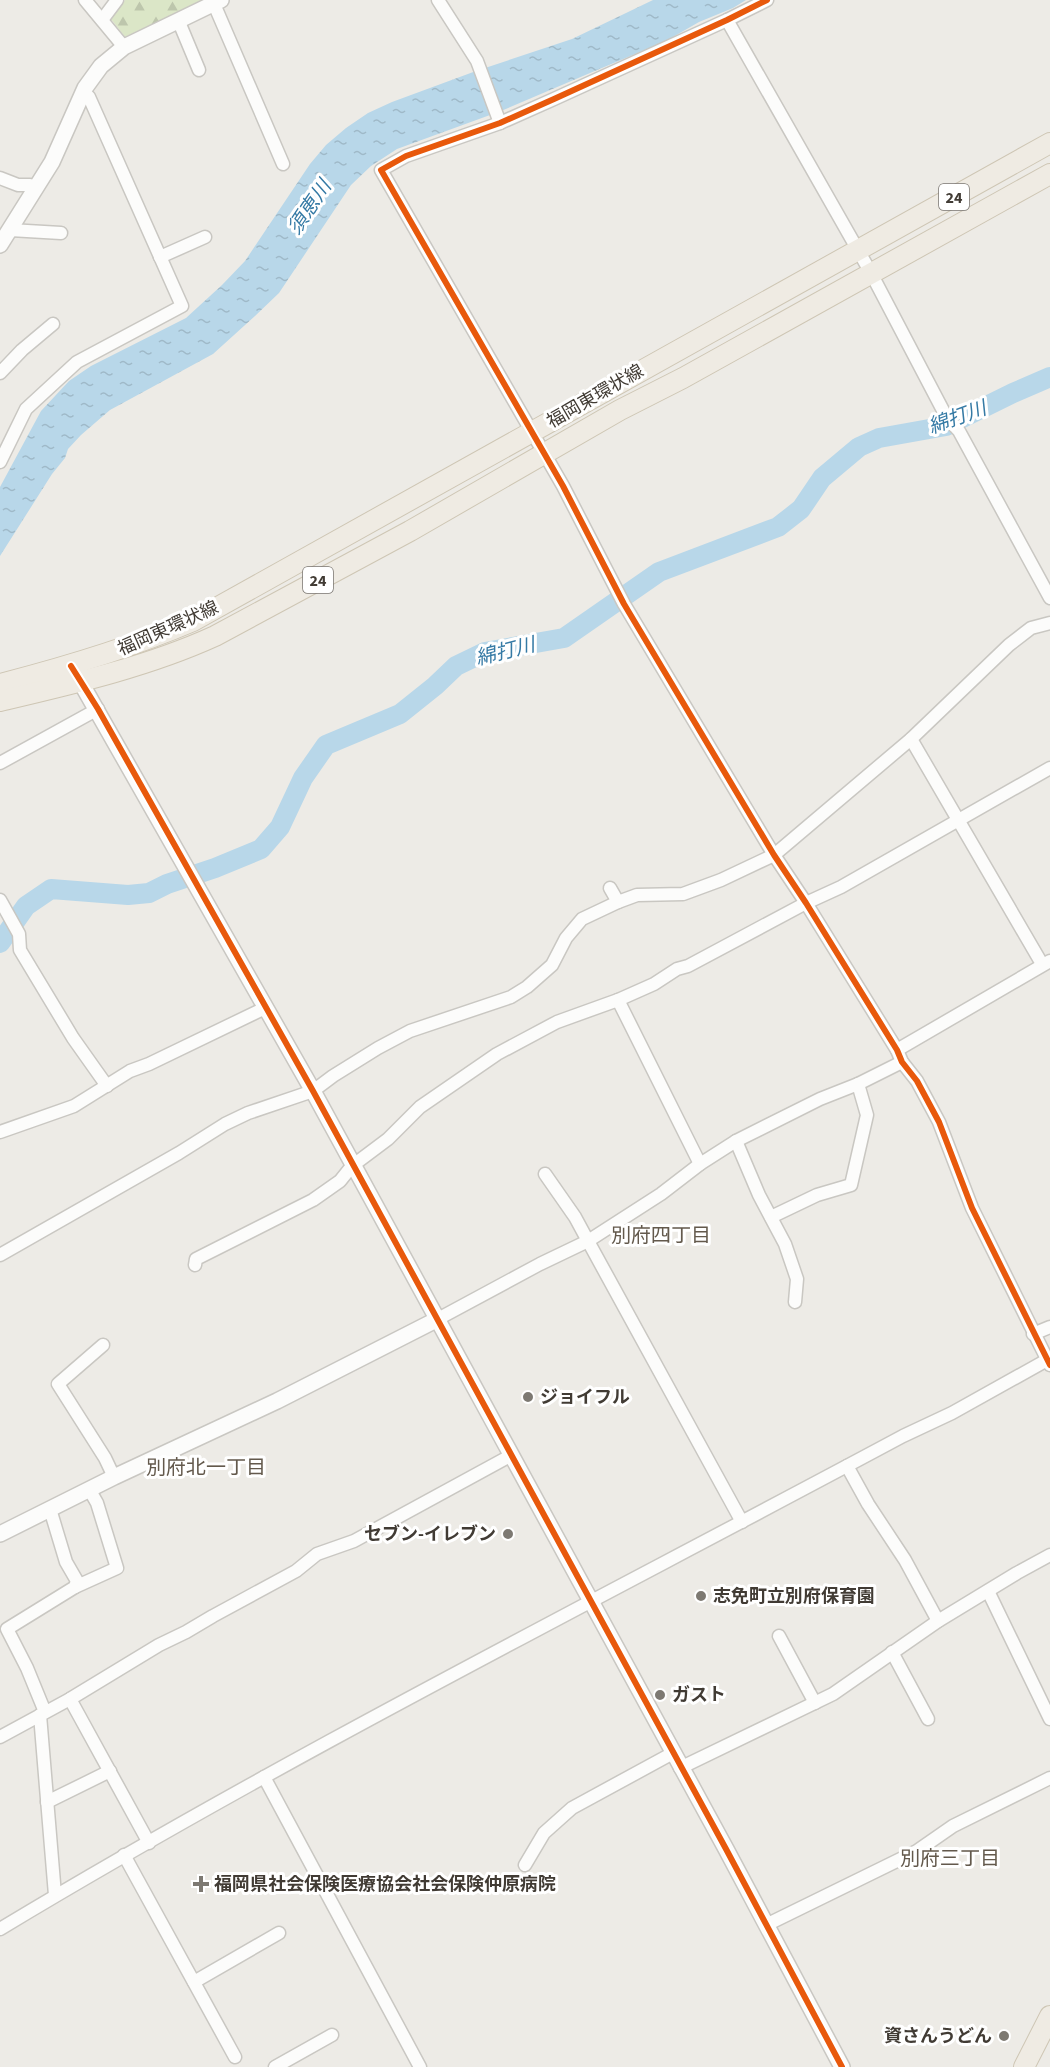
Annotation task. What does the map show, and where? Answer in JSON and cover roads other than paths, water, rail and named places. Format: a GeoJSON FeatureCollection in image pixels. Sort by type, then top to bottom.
{"type":"FeatureCollection","features":[{"type":"Feature","properties":{"kind":"main road","name":"福岡東環状線"},"geometry":{"type":"LineString","coordinates":[[0,701],[76,673],[193,621],[694,340],[1050,144]]}},
{"type":"Feature","properties":{"kind":"main road","name":"福岡東環状線"},"geometry":{"type":"LineString","coordinates":[[0,684],[76,673],[186,649],[215,636],[410,531],[620,410],[683,378],[1050,174]]}},
{"type":"Feature","properties":{"kind":"main road"},"geometry":{"type":"LineString","coordinates":[[1024,2067],[1050,2016]]}},
{"type":"Feature","properties":{"kind":"street"},"geometry":{"type":"LineString","coordinates":[[85,0],[124,47]]}},
{"type":"Feature","properties":{"kind":"street"},"geometry":{"type":"LineString","coordinates":[[102,20],[117,0]]}},
{"type":"Feature","properties":{"kind":"street"},"geometry":{"type":"LineString","coordinates":[[438,0],[477,61],[498,118]]}},
{"type":"Feature","properties":{"kind":"street"},"geometry":{"type":"LineString","coordinates":[[0,1929],[124,1855],[264,1777],[847,1466],[1049,1362],[972,1208],[939,1122],[917,1081],[902,1062],[897,1050],[807,903],[774,855],[624,604],[499,373],[381,170],[406,156],[727,20],[766,0]]}},
{"type":"Feature","properties":{"kind":"street"},"geometry":{"type":"LineString","coordinates":[[0,245],[52,162],[84,92],[101,66],[124,47],[217,2],[283,164]]}},
{"type":"Feature","properties":{"kind":"street"},"geometry":{"type":"LineString","coordinates":[[727,20],[871,273],[947,418],[959,431],[1050,598]]}},
{"type":"Feature","properties":{"kind":"street"},"geometry":{"type":"LineString","coordinates":[[179,22],[199,70]]}},
{"type":"Feature","properties":{"kind":"street"},"geometry":{"type":"LineString","coordinates":[[0,462],[26,409],[77,362],[182,306],[89,97],[84,92]]}},
{"type":"Feature","properties":{"kind":"street"},"geometry":{"type":"LineString","coordinates":[[0,178],[18,185],[30,185],[36,188]]}},
{"type":"Feature","properties":{"kind":"street"},"geometry":{"type":"LineString","coordinates":[[10,230],[61,233]]}},
{"type":"Feature","properties":{"kind":"street"},"geometry":{"type":"LineString","coordinates":[[160,257],[205,237]]}},
{"type":"Feature","properties":{"kind":"street"},"geometry":{"type":"LineString","coordinates":[[0,373],[28,344],[53,324]]}},
{"type":"Feature","properties":{"kind":"street"},"geometry":{"type":"LineString","coordinates":[[0,1255],[179,1153],[204,1135],[225,1124],[248,1113],[312,1091],[378,1048],[410,1031],[511,997],[527,987],[552,965],[566,938],[582,919],[637,895],[683,894],[721,880],[774,855],[911,740],[1009,645],[1031,628],[1050,623]]}},
{"type":"Feature","properties":{"kind":"street"},"geometry":{"type":"LineString","coordinates":[[76,673],[312,1091],[842,2067]]}},
{"type":"Feature","properties":{"kind":"street"},"geometry":{"type":"LineString","coordinates":[[0,764],[98,709]]}},
{"type":"Feature","properties":{"kind":"street"},"geometry":{"type":"LineString","coordinates":[[897,1050],[1046,962],[957,820],[911,740]]}},
{"type":"Feature","properties":{"kind":"street"},"geometry":{"type":"LineString","coordinates":[[195,1265],[196,1258],[313,1200],[340,1181],[352,1166],[388,1139],[420,1107],[497,1054],[557,1022],[654,984],[677,969],[688,966],[841,887],[1050,768]]}},
{"type":"Feature","properties":{"kind":"street"},"geometry":{"type":"LineString","coordinates":[[610,888],[618,902]]}},
{"type":"Feature","properties":{"kind":"street"},"geometry":{"type":"LineString","coordinates":[[0,900],[19,934],[20,950],[73,1038],[107,1086]]}},
{"type":"Feature","properties":{"kind":"street"},"geometry":{"type":"LineString","coordinates":[[618,1000],[700,1164]]}},
{"type":"Feature","properties":{"kind":"street"},"geometry":{"type":"LineString","coordinates":[[0,1131],[74,1106],[130,1071],[265,1008]]}},
{"type":"Feature","properties":{"kind":"street"},"geometry":{"type":"LineString","coordinates":[[0,1534],[114,1477],[277,1401],[588,1241],[661,1194],[700,1164],[736,1141],[820,1099],[858,1084],[902,1062]]}},
{"type":"Feature","properties":{"kind":"street"},"geometry":{"type":"LineString","coordinates":[[771,1217],[817,1195],[851,1185],[867,1115],[858,1084]]}},
{"type":"Feature","properties":{"kind":"street"},"geometry":{"type":"LineString","coordinates":[[736,1141],[785,1244],[797,1279],[795,1302]]}},
{"type":"Feature","properties":{"kind":"street"},"geometry":{"type":"LineString","coordinates":[[545,1174],[575,1217],[742,1522]]}},
{"type":"Feature","properties":{"kind":"street"},"geometry":{"type":"LineString","coordinates":[[1033,1334],[1050,1327]]}},
{"type":"Feature","properties":{"kind":"street"},"geometry":{"type":"LineString","coordinates":[[103,1345],[58,1384],[105,1458],[114,1477]]}},
{"type":"Feature","properties":{"kind":"street"},"geometry":{"type":"LineString","coordinates":[[0,1737],[70,1699],[159,1645],[296,1571],[317,1554],[354,1541],[510,1456]]}},
{"type":"Feature","properties":{"kind":"street"},"geometry":{"type":"LineString","coordinates":[[847,1466],[868,1504],[906,1560],[939,1621]]}},
{"type":"Feature","properties":{"kind":"street"},"geometry":{"type":"LineString","coordinates":[[55,1895],[47,1802],[43,1714],[27,1668],[7,1629],[75,1587],[117,1568],[98,1503],[89,1490]]}},
{"type":"Feature","properties":{"kind":"street"},"geometry":{"type":"LineString","coordinates":[[50,1509],[66,1562],[76,1581],[75,1587]]}},
{"type":"Feature","properties":{"kind":"street"},"geometry":{"type":"LineString","coordinates":[[680,1768],[832,1694],[939,1621],[1050,1555]]}},
{"type":"Feature","properties":{"kind":"street"},"geometry":{"type":"LineString","coordinates":[[988,1591],[1050,1719]]}},
{"type":"Feature","properties":{"kind":"street"},"geometry":{"type":"LineString","coordinates":[[779,1636],[815,1703]]}},
{"type":"Feature","properties":{"kind":"street"},"geometry":{"type":"LineString","coordinates":[[892,1652],[928,1719]]}},
{"type":"Feature","properties":{"kind":"street"},"geometry":{"type":"LineString","coordinates":[[70,1699],[149,1843]]}},
{"type":"Feature","properties":{"kind":"street"},"geometry":{"type":"LineString","coordinates":[[525,1865],[544,1833],[572,1808],[673,1753]]}},
{"type":"Feature","properties":{"kind":"street"},"geometry":{"type":"LineString","coordinates":[[47,1802],[110,1771]]}},
{"type":"Feature","properties":{"kind":"street"},"geometry":{"type":"LineString","coordinates":[[264,1777],[420,2067]]}},
{"type":"Feature","properties":{"kind":"street"},"geometry":{"type":"LineString","coordinates":[[766,1925],[917,1851],[953,1826],[1050,1778]]}},
{"type":"Feature","properties":{"kind":"street"},"geometry":{"type":"LineString","coordinates":[[124,1855],[236,2057]]}},
{"type":"Feature","properties":{"kind":"street"},"geometry":{"type":"LineString","coordinates":[[194,1982],[279,1933]]}},
{"type":"Feature","properties":{"kind":"street"},"geometry":{"type":"LineString","coordinates":[[275,2067],[332,2035]]}},
{"type":"Feature","properties":{"kind":"water","name":"須恵川"},"geometry":{"type":"Polygon","coordinates":[[[653,0],[746,0],[699,22],[666,41],[501,111],[397,149],[371,166],[351,185],[279,293],[255,316],[213,354],[110,410],[81,435],[68,449],[65,458],[52,474],[0,556],[0,487],[41,411],[69,381],[91,366],[186,318],[222,285],[245,261],[310,164],[326,145],[368,113],[392,102],[572,39],[653,0]]]}},
{"type":"Feature","properties":{"kind":"waterway","name":"綿打川"},"geometry":{"type":"LineString","coordinates":[[0,943],[26,906],[51,889],[128,895],[149,893],[261,849],[280,827],[303,778],[326,745],[400,714],[456,666],[485,652],[564,638],[659,572],[778,527],[801,509],[822,478],[859,447],[879,438],[946,426],[1050,377]]}},
{"type":"Feature","properties":{"kind":"place","name":"ジョイフル"},"geometry":{"type":"Point","coordinates":[528,1397]}},
{"type":"Feature","properties":{"kind":"place","name":"セブン-イレブン"},"geometry":{"type":"Point","coordinates":[508,1534]}},
{"type":"Feature","properties":{"kind":"place","name":"志免町立別府保育園"},"geometry":{"type":"Point","coordinates":[701,1596]}},
{"type":"Feature","properties":{"kind":"place","name":"ガスト"},"geometry":{"type":"Point","coordinates":[660,1695]}},
{"type":"Feature","properties":{"kind":"place","name":"福岡県社会保険医療協会社会保険仲原病院"},"geometry":{"type":"Point","coordinates":[201,1884]}},
{"type":"Feature","properties":{"kind":"place","name":"資さんうどん"},"geometry":{"type":"Point","coordinates":[1004,2036]}},
{"type":"Feature","properties":{"kind":"district","name":"別府四丁目"},"geometry":{"type":"Point","coordinates":[661,1235]}},
{"type":"Feature","properties":{"kind":"district","name":"別府北一丁目"},"geometry":{"type":"Point","coordinates":[206,1467]}},
{"type":"Feature","properties":{"kind":"district","name":"別府三丁目"},"geometry":{"type":"Point","coordinates":[950,1858]}}]}
